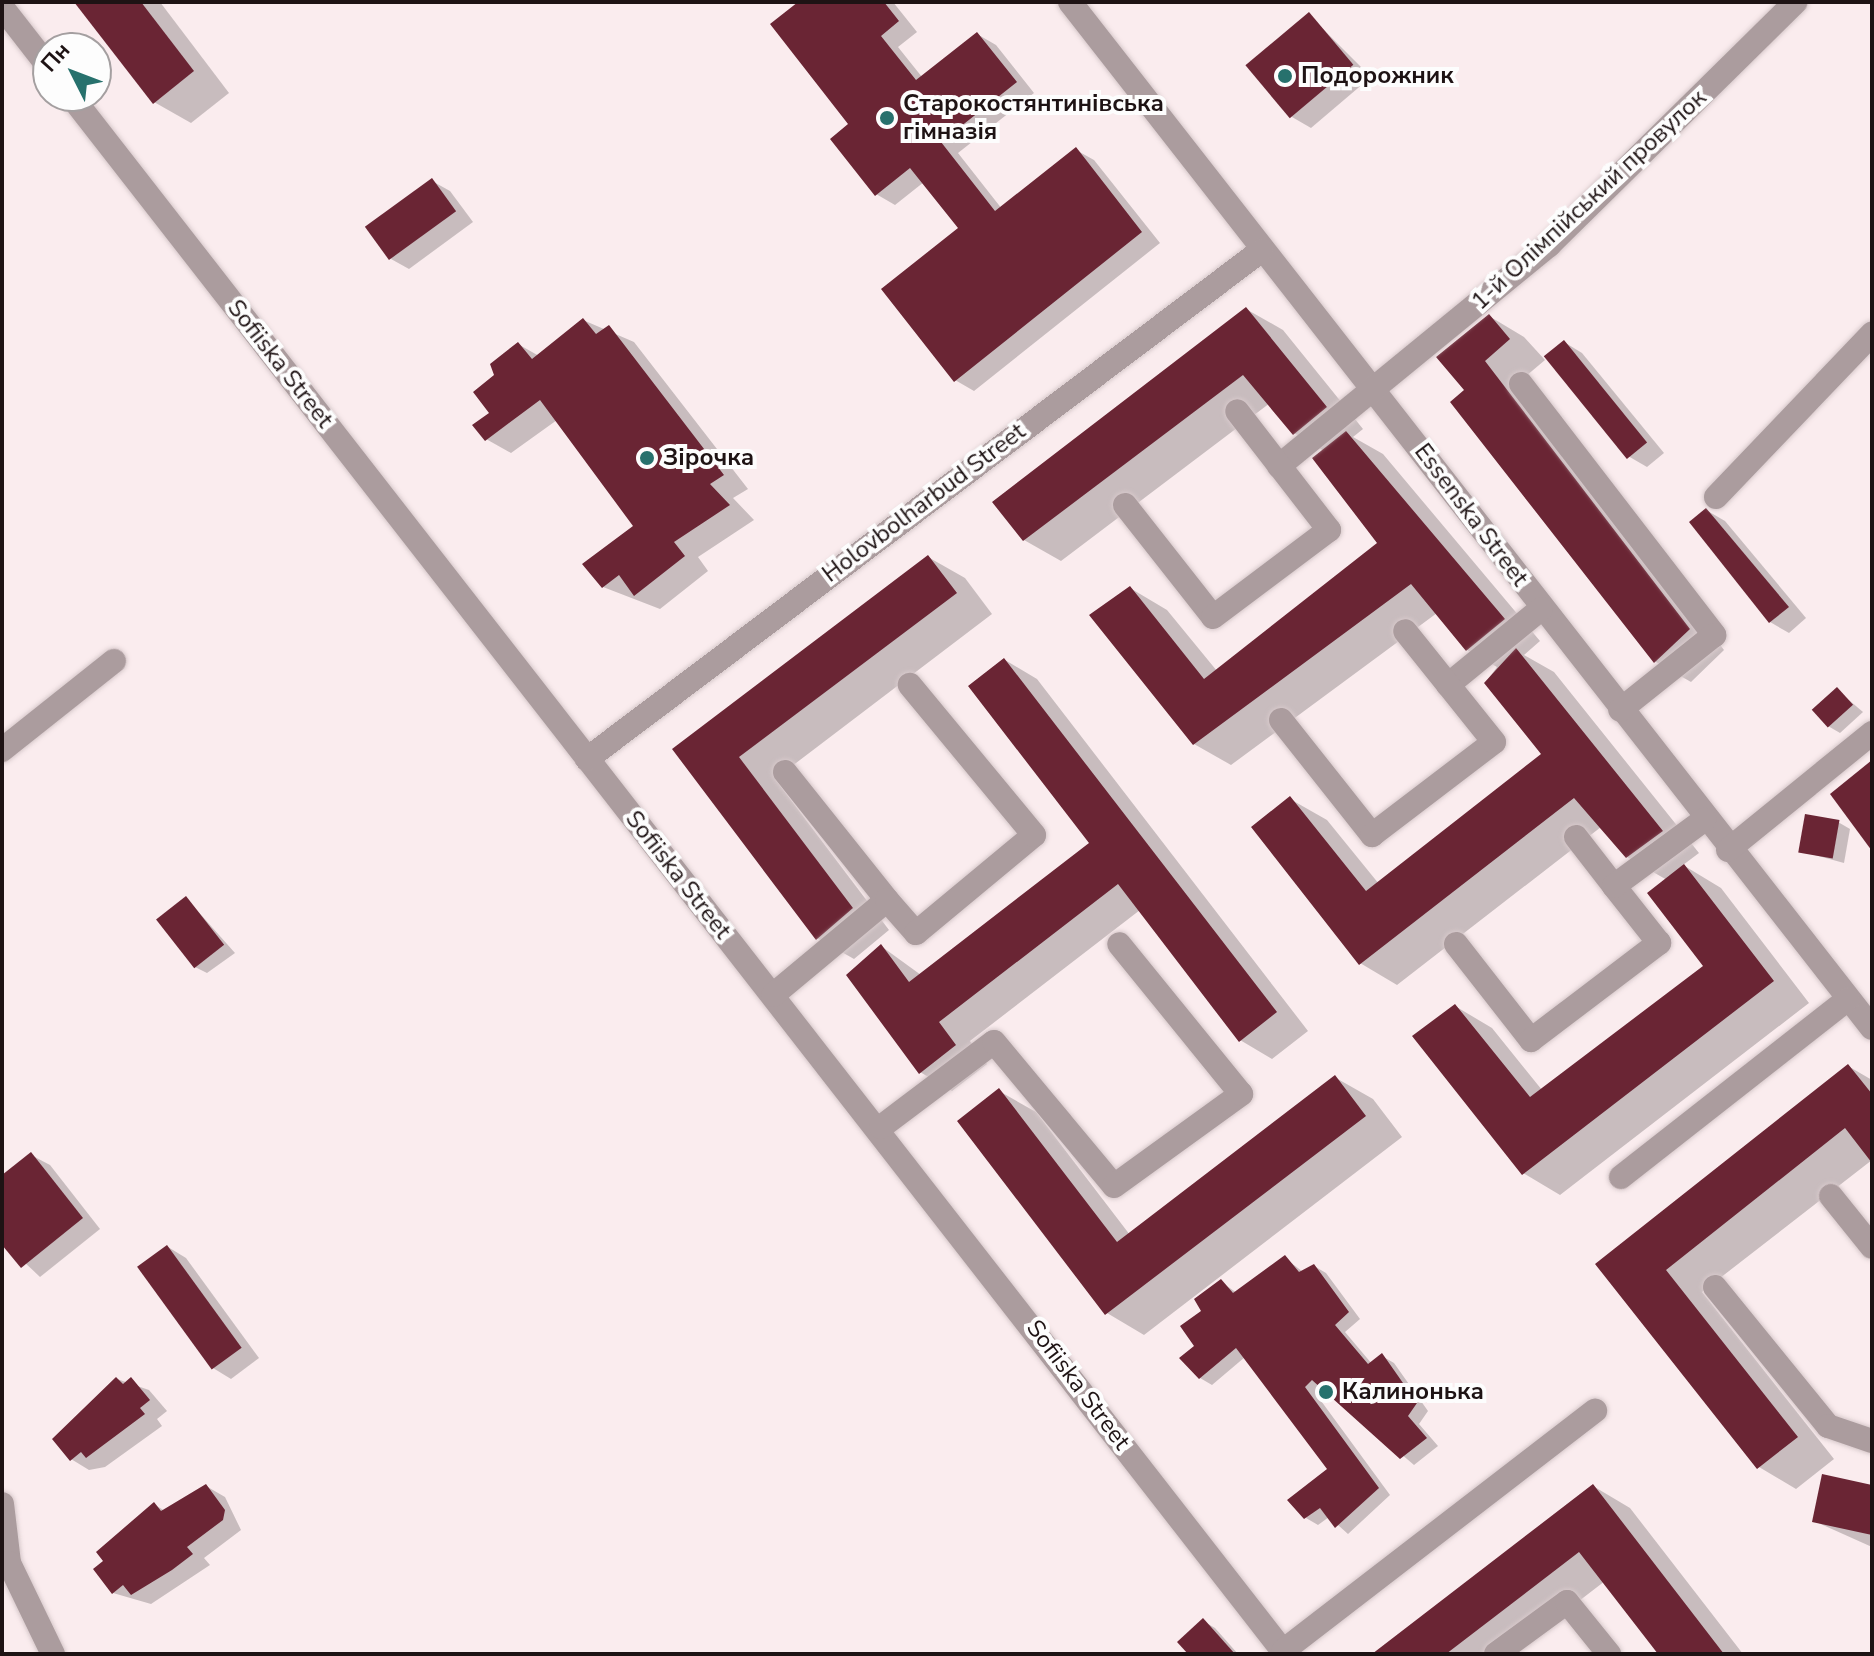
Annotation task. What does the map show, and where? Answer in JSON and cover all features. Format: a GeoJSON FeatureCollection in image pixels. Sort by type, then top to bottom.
{"type":"FeatureCollection","features":[{"type":"Feature","properties":{"kind":"street","name":"Essenska Street"},"geometry":{"type":"LineString","coordinates":[[1070,2],[1262,250],[1378,391],[1704,820],[1872,1028]]}},
{"type":"Feature","properties":{"kind":"street","name":"1-й Олімпійський провулок"},"geometry":{"type":"LineString","coordinates":[[1279,466],[1378,391],[1549,245],[1795,2]]}},
{"type":"Feature","properties":{"kind":"street"},"geometry":{"type":"LineString","coordinates":[[2,7],[32,45]]}},
{"type":"Feature","properties":{"kind":"street","name":"Sofiiska Street"},"geometry":{"type":"LineString","coordinates":[[83,112],[587,759],[881,1127],[1284,1653]]}},
{"type":"Feature","properties":{"kind":"street","name":"Holovbolharbud Street"},"geometry":{"type":"LineString","coordinates":[[587,759],[1262,250]]}},
{"type":"Feature","properties":{"kind":"street"},"geometry":{"type":"LineString","coordinates":[[1716,497],[1872,334]]}},
{"type":"Feature","properties":{"kind":"street"},"geometry":{"type":"LineString","coordinates":[[1521,384],[1714,635],[1620,710]]}},
{"type":"Feature","properties":{"kind":"street"},"geometry":{"type":"LineString","coordinates":[[1125,505],[1213,617],[1329,530],[1237,411]]}},
{"type":"Feature","properties":{"kind":"street"},"geometry":{"type":"LineString","coordinates":[[1448,685],[1541,609]]}},
{"type":"Feature","properties":{"kind":"street"},"geometry":{"type":"LineString","coordinates":[[1281,720],[1372,835],[1494,742],[1405,631]]}},
{"type":"Feature","properties":{"kind":"street"},"geometry":{"type":"LineString","coordinates":[[2,750],[114,661]]}},
{"type":"Feature","properties":{"kind":"street"},"geometry":{"type":"LineString","coordinates":[[785,772],[916,933],[1034,835],[910,685]]}},
{"type":"Feature","properties":{"kind":"street"},"geometry":{"type":"LineString","coordinates":[[1728,850],[1872,733]]}},
{"type":"Feature","properties":{"kind":"street"},"geometry":{"type":"LineString","coordinates":[[1614,886],[1704,820]]}},
{"type":"Feature","properties":{"kind":"street"},"geometry":{"type":"LineString","coordinates":[[1456,944],[1531,1040],[1659,943],[1576,837]]}},
{"type":"Feature","properties":{"kind":"street"},"geometry":{"type":"LineString","coordinates":[[773,995],[887,900]]}},
{"type":"Feature","properties":{"kind":"street"},"geometry":{"type":"LineString","coordinates":[[881,1127],[994,1042],[1114,1186],[1241,1094],[1119,944]]}},
{"type":"Feature","properties":{"kind":"street"},"geometry":{"type":"LineString","coordinates":[[1621,1177],[1848,999]]}},
{"type":"Feature","properties":{"kind":"street"},"geometry":{"type":"LineString","coordinates":[[1831,1196],[1872,1247]]}},
{"type":"Feature","properties":{"kind":"street"},"geometry":{"type":"LineString","coordinates":[[1715,1287],[1828,1426],[1872,1441]]}},
{"type":"Feature","properties":{"kind":"street"},"geometry":{"type":"LineString","coordinates":[[1284,1653],[1595,1411]]}},
{"type":"Feature","properties":{"kind":"street"},"geometry":{"type":"LineString","coordinates":[[2,1504],[9,1563],[53,1654]]}},
{"type":"Feature","properties":{"kind":"street"},"geometry":{"type":"LineString","coordinates":[[1496,1654],[1567,1602],[1609,1654]]}},
{"type":"Feature","properties":{"kind":"building"},"geometry":{"type":"Polygon","coordinates":[[[74,2],[141,2],[194,71],[153,104],[112,51],[112,32],[97,32],[74,2]]]}},
{"type":"Feature","properties":{"kind":"building"},"geometry":{"type":"Polygon","coordinates":[[[798,2],[884,2],[899,21],[881,36],[916,80],[977,32],[1017,82],[941,142],[995,211],[1076,147],[1142,232],[954,382],[881,289],[958,228],[910,168],[875,196],[830,139],[848,124],[770,24],[798,2]]]}},
{"type":"Feature","properties":{"kind":"building"},"geometry":{"type":"Polygon","coordinates":[[[1309,12],[1353,65],[1290,118],[1245,65],[1309,12]]]}},
{"type":"Feature","properties":{"kind":"building"},"geometry":{"type":"Polygon","coordinates":[[[432,178],[456,211],[389,260],[365,227],[432,178]]]}},
{"type":"Feature","properties":{"kind":"building"},"geometry":{"type":"Polygon","coordinates":[[[1246,307],[1327,407],[1293,435],[1243,375],[1023,541],[992,502],[1246,307]]]}},
{"type":"Feature","properties":{"kind":"building"},"geometry":{"type":"Polygon","coordinates":[[[1489,314],[1510,339],[1485,361],[1690,629],[1654,663],[1450,402],[1464,390],[1436,357],[1489,314]]]}},
{"type":"Feature","properties":{"kind":"building","name":"Зірочка"},"geometry":{"type":"Polygon","coordinates":[[[583,318],[596,334],[609,325],[724,475],[710,484],[730,505],[674,542],[685,556],[634,596],[619,575],[602,588],[582,564],[633,526],[540,400],[485,441],[472,425],[489,413],[473,392],[494,375],[490,364],[518,342],[532,359],[583,318]]]}},
{"type":"Feature","properties":{"kind":"building"},"geometry":{"type":"Polygon","coordinates":[[[1564,340],[1647,443],[1627,459],[1544,356],[1564,340]]]}},
{"type":"Feature","properties":{"kind":"building"},"geometry":{"type":"Polygon","coordinates":[[[1346,431],[1505,619],[1466,651],[1411,584],[1193,745],[1089,615],[1130,586],[1204,679],[1377,543],[1312,458],[1346,431]]]}},
{"type":"Feature","properties":{"kind":"building"},"geometry":{"type":"Polygon","coordinates":[[[1706,508],[1789,607],[1769,623],[1689,522],[1706,508]]]}},
{"type":"Feature","properties":{"kind":"building"},"geometry":{"type":"Polygon","coordinates":[[[928,555],[957,593],[739,757],[853,908],[816,940],[672,749],[928,555]]]}},
{"type":"Feature","properties":{"kind":"building"},"geometry":{"type":"Polygon","coordinates":[[[1516,648],[1663,831],[1626,858],[1574,798],[1359,965],[1251,827],[1290,796],[1366,891],[1541,754],[1484,683],[1516,648]]]}},
{"type":"Feature","properties":{"kind":"building"},"geometry":{"type":"Polygon","coordinates":[[[1004,658],[1277,1012],[1239,1042],[1118,884],[939,1022],[956,1045],[919,1074],[846,975],[881,944],[909,982],[1089,843],[968,686],[1004,658]]]}},
{"type":"Feature","properties":{"kind":"building"},"geometry":{"type":"Polygon","coordinates":[[[1837,687],[1853,705],[1828,728],[1812,710],[1837,687]]]}},
{"type":"Feature","properties":{"kind":"building"},"geometry":{"type":"Polygon","coordinates":[[[1872,760],[1872,851],[1830,794],[1872,760]]]}},
{"type":"Feature","properties":{"kind":"building"},"geometry":{"type":"Polygon","coordinates":[[[1805,814],[1839,820],[1833,858],[1798,852],[1805,814]]]}},
{"type":"Feature","properties":{"kind":"building"},"geometry":{"type":"Polygon","coordinates":[[[1684,864],[1774,981],[1522,1175],[1412,1036],[1455,1004],[1530,1097],[1703,966],[1647,893],[1684,864]]]}},
{"type":"Feature","properties":{"kind":"building"},"geometry":{"type":"Polygon","coordinates":[[[186,896],[224,945],[194,968],[156,919],[186,896]]]}},
{"type":"Feature","properties":{"kind":"building"},"geometry":{"type":"Polygon","coordinates":[[[1848,1064],[1872,1094],[1872,1163],[1845,1128],[1666,1270],[1798,1437],[1757,1469],[1595,1264],[1848,1064]]]}},
{"type":"Feature","properties":{"kind":"building"},"geometry":{"type":"Polygon","coordinates":[[[1335,1075],[1366,1116],[1105,1315],[957,1121],[999,1088],[1117,1242],[1335,1075]]]}},
{"type":"Feature","properties":{"kind":"building"},"geometry":{"type":"Polygon","coordinates":[[[31,1152],[83,1218],[21,1268],[2,1245],[2,1175],[31,1152]]]}},
{"type":"Feature","properties":{"kind":"building"},"geometry":{"type":"Polygon","coordinates":[[[167,1245],[242,1348],[212,1369],[137,1267],[167,1245]]]}},
{"type":"Feature","properties":{"kind":"building","name":"Калинонька"},"geometry":{"type":"Polygon","coordinates":[[[1285,1255],[1299,1272],[1314,1264],[1349,1312],[1335,1325],[1368,1364],[1382,1353],[1417,1403],[1408,1416],[1427,1438],[1400,1459],[1312,1380],[1305,1387],[1379,1488],[1335,1528],[1320,1508],[1304,1519],[1287,1500],[1327,1469],[1236,1348],[1199,1379],[1179,1358],[1194,1346],[1180,1326],[1201,1311],[1194,1299],[1221,1279],[1233,1293],[1285,1255]]]}},
{"type":"Feature","properties":{"kind":"building"},"geometry":{"type":"Polygon","coordinates":[[[116,1377],[123,1384],[131,1377],[150,1400],[140,1408],[145,1414],[86,1458],[81,1452],[70,1461],[52,1439],[116,1377]]]}},
{"type":"Feature","properties":{"kind":"building"},"geometry":{"type":"Polygon","coordinates":[[[1822,1474],[1872,1485],[1872,1535],[1812,1522],[1822,1474]]]}},
{"type":"Feature","properties":{"kind":"building"},"geometry":{"type":"Polygon","coordinates":[[[206,1484],[225,1510],[223,1520],[187,1547],[193,1554],[172,1570],[131,1595],[123,1585],[112,1594],[93,1569],[103,1561],[96,1552],[154,1502],[161,1511],[206,1484]]]}},
{"type":"Feature","properties":{"kind":"building"},"geometry":{"type":"Polygon","coordinates":[[[1593,1484],[1724,1654],[1658,1654],[1579,1552],[1446,1654],[1372,1654],[1593,1484]]]}},
{"type":"Feature","properties":{"kind":"building"},"geometry":{"type":"Polygon","coordinates":[[[1203,1618],[1235,1654],[1188,1654],[1177,1642],[1203,1618]]]}},
{"type":"Feature","properties":{"kind":"place","name":"Подорожник"},"geometry":{"type":"Point","coordinates":[1285,76]}},
{"type":"Feature","properties":{"kind":"place","name":"Старокостянтинівська гімназія"},"geometry":{"type":"Point","coordinates":[887,118]}},
{"type":"Feature","properties":{"kind":"place","name":"Зірочка"},"geometry":{"type":"Point","coordinates":[647,458]}},
{"type":"Feature","properties":{"kind":"place","name":"Калинонька"},"geometry":{"type":"Point","coordinates":[1326,1392]}}]}
